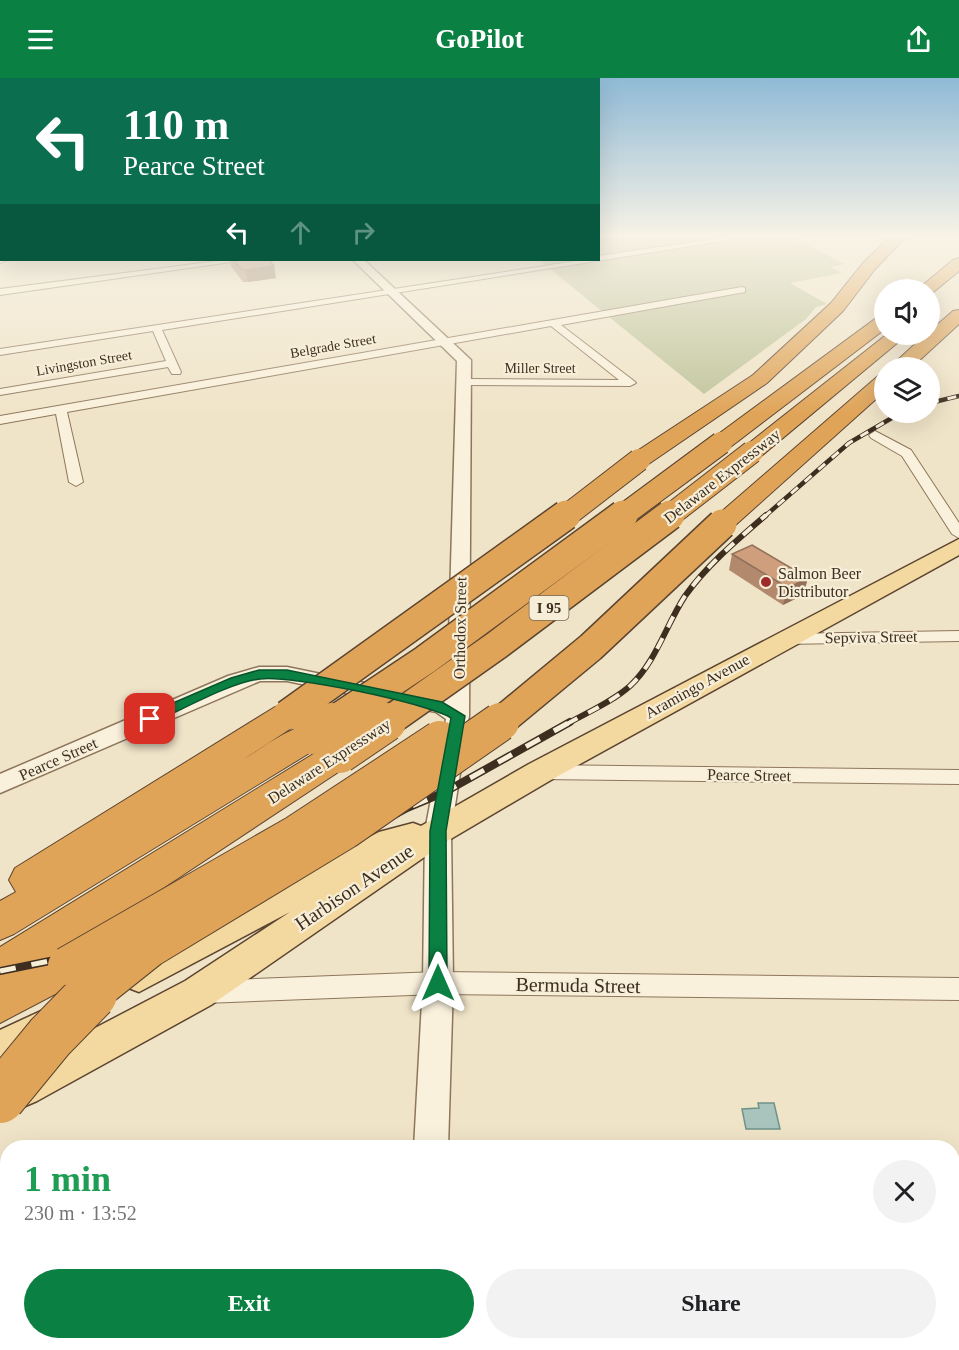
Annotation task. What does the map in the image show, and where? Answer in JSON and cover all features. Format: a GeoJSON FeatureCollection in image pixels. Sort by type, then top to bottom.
{"type":"FeatureCollection","features":[{"type":"Feature","properties":{"kind":"highway"},"geometry":{"type":"LineString","coordinates":[[313,735],[510,558],[639,460],[760,379],[837,307],[845,296]]}},
{"type":"Feature","properties":{"kind":"highway"},"geometry":{"type":"LineString","coordinates":[[911,357],[959,315]]}},
{"type":"Feature","properties":{"kind":"highway","name":"Delaware Expressway"},"geometry":{"type":"LineString","coordinates":[[0,969],[47,942],[313,735],[425,660],[874,328]]}},
{"type":"Feature","properties":{"kind":"highway"},"geometry":{"type":"LineString","coordinates":[[930,357],[959,338]]}},
{"type":"Feature","properties":{"kind":"highway","name":"Delaware Expressway"},"geometry":{"type":"LineString","coordinates":[[9,906],[313,735],[408,709],[602,569],[842,383],[886,345]]}},
{"type":"Feature","properties":{"kind":"highway"},"geometry":{"type":"LineString","coordinates":[[0,1099],[50,1037],[94,992],[150,948],[345,830],[502,721],[600,639],[722,524],[874,390]]}},
{"type":"Feature","properties":{"kind":"highway"},"geometry":{"type":"LineString","coordinates":[[844,417],[874,395]]}},
{"type":"Feature","properties":{"kind":"highway"},"geometry":{"type":"LineString","coordinates":[[0,1003],[297,834],[461,726],[722,524]]}},
{"type":"Feature","properties":{"kind":"main road","name":"Aramingo Avenue"},"geometry":{"type":"LineString","coordinates":[[438,831],[540,772],[783,639],[959,546]]}},
{"type":"Feature","properties":{"kind":"main road","name":"Harbison Avenue"},"geometry":{"type":"LineString","coordinates":[[0,1099],[198,993],[438,831]]}},
{"type":"Feature","properties":{"kind":"main road","name":"Harbison Avenue"},"geometry":{"type":"LineString","coordinates":[[0,1052],[392,841],[438,831]]}},
{"type":"Feature","properties":{"kind":"street"},"geometry":{"type":"LineString","coordinates":[[0,352],[358,296]]}},
{"type":"Feature","properties":{"kind":"street","name":"Orthodox Street"},"geometry":{"type":"LineString","coordinates":[[398,296],[464,360],[465,382],[458,716],[438,831],[438,983],[431,1140]]}},
{"type":"Feature","properties":{"kind":"street","name":"Belgrade Street"},"geometry":{"type":"LineString","coordinates":[[0,420],[706,296]]}},
{"type":"Feature","properties":{"kind":"street","name":"Miller Street"},"geometry":{"type":"LineString","coordinates":[[465,382],[630,383],[553,323]]}},
{"type":"Feature","properties":{"kind":"street"},"geometry":{"type":"LineString","coordinates":[[156,328],[184,387]]}},
{"type":"Feature","properties":{"kind":"street","name":"Livingston Street"},"geometry":{"type":"LineString","coordinates":[[0,392],[172,363]]}},
{"type":"Feature","properties":{"kind":"street"},"geometry":{"type":"LineString","coordinates":[[61,410],[76,482]]}},
{"type":"Feature","properties":{"kind":"street"},"geometry":{"type":"LineString","coordinates":[[875,435],[907,453],[959,534]]}},
{"type":"Feature","properties":{"kind":"street","name":"Sepviva Street"},"geometry":{"type":"LineString","coordinates":[[783,639],[959,636]]}},
{"type":"Feature","properties":{"kind":"street","name":"Pearce Street"},"geometry":{"type":"LineString","coordinates":[[0,784],[236,681],[259,674],[287,674],[387,694],[442,706],[458,716]]}},
{"type":"Feature","properties":{"kind":"street","name":"Pearce Street"},"geometry":{"type":"LineString","coordinates":[[540,772],[959,777]]}},
{"type":"Feature","properties":{"kind":"street","name":"Bermuda Street"},"geometry":{"type":"LineString","coordinates":[[198,993],[438,983],[959,989]]}},
{"type":"Feature","properties":{"kind":"green space"},"geometry":{"type":"Polygon","coordinates":[[[584,296],[814,296],[827,304],[816,307],[806,319],[704,394],[584,296]]]}},
{"type":"Feature","properties":{"kind":"water"},"geometry":{"type":"Polygon","coordinates":[[[758,1103],[774,1103],[780,1129],[746,1129],[742,1109],[759,1108],[758,1103]]]}},
{"type":"Feature","properties":{"kind":"building"},"geometry":{"type":"Polygon","coordinates":[[[752,545],[808,578],[788,588],[732,554],[752,545]]]}},
{"type":"Feature","properties":{"kind":"railway"},"geometry":{"type":"LineString","coordinates":[[940,401],[959,396]]}},
{"type":"Feature","properties":{"kind":"railway"},"geometry":{"type":"LineString","coordinates":[[764,517],[849,443],[883,423]]}},
{"type":"Feature","properties":{"kind":"railway"},"geometry":{"type":"LineString","coordinates":[[567,724],[608,702],[630,686],[647,666],[685,596],[723,553],[766,515]]}},
{"type":"Feature","properties":{"kind":"railway"},"geometry":{"type":"LineString","coordinates":[[0,971],[114,948],[215,913],[407,808],[445,792],[570,722]]}},
{"type":"Feature","properties":{"kind":"place","name":"Salmon Beer Distributor"},"geometry":{"type":"Point","coordinates":[766,582]}},
{"type":"Feature","properties":{"kind":"route"},"geometry":{"type":"LineString","coordinates":[[150,719],[236,681],[259,674],[287,674],[387,694],[442,706],[458,716],[438,831],[438,983]]}}]}
